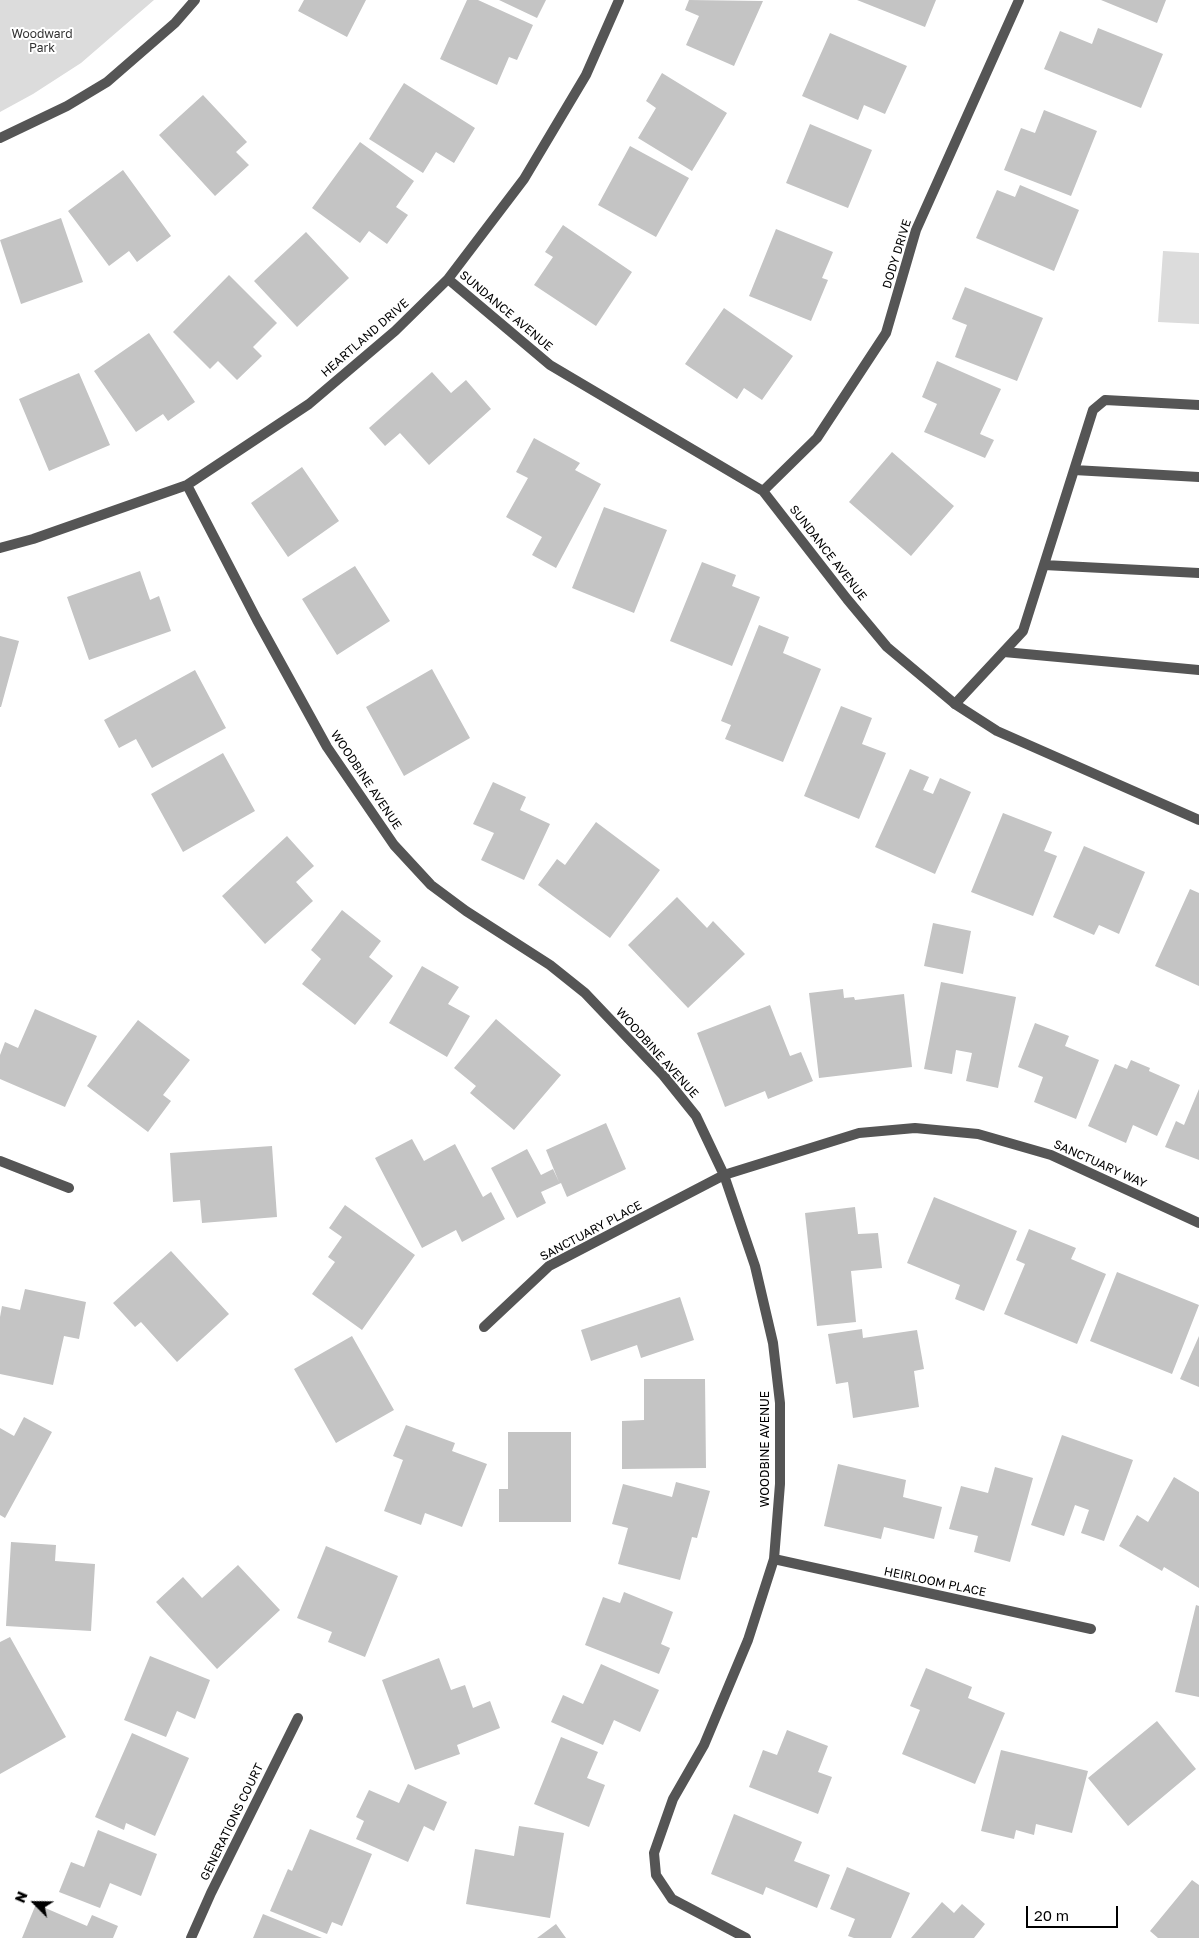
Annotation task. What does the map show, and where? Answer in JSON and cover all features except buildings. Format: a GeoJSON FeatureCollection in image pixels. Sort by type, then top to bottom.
{"type":"FeatureCollection","features":[{"type":"Feature","properties":{"kind":"street"},"geometry":{"type":"LineString","coordinates":[[0,138],[67,106],[107,82],[175,23],[195,0]]}},
{"type":"Feature","properties":{"kind":"street","name":"HEARTLAND DRIVE"},"geometry":{"type":"LineString","coordinates":[[0,548],[33,539],[187,485],[309,404],[395,331],[448,278],[524,179],[586,75],[619,0]]}},
{"type":"Feature","properties":{"kind":"street","name":"DODY DRIVE"},"geometry":{"type":"LineString","coordinates":[[763,491],[817,438],[886,333],[916,230],[1019,0]]}},
{"type":"Feature","properties":{"kind":"street","name":"SUNDANCE AVENUE"},"geometry":{"type":"LineString","coordinates":[[448,278],[550,365],[763,491],[887,647],[955,704],[996,731],[1199,820]]}},
{"type":"Feature","properties":{"kind":"street"},"geometry":{"type":"LineString","coordinates":[[955,704],[1023,631],[1093,410],[1105,400],[1199,405]]}},
{"type":"Feature","properties":{"kind":"street"},"geometry":{"type":"LineString","coordinates":[[1074,470],[1199,478]]}},
{"type":"Feature","properties":{"kind":"street","name":"WOODBINE AVENUE"},"geometry":{"type":"LineString","coordinates":[[187,485],[326,747],[394,845],[431,885],[466,911],[550,965],[585,994],[663,1076],[696,1116],[724,1175],[755,1266],[773,1343],[780,1403],[780,1466],[774,1559],[748,1640],[704,1745],[673,1799],[654,1853],[656,1875],[672,1899],[746,1938]]}},
{"type":"Feature","properties":{"kind":"street"},"geometry":{"type":"LineString","coordinates":[[1044,565],[1199,573]]}},
{"type":"Feature","properties":{"kind":"street"},"geometry":{"type":"LineString","coordinates":[[1004,652],[1199,670]]}},
{"type":"Feature","properties":{"kind":"street","name":"SANCTUARY WAY"},"geometry":{"type":"LineString","coordinates":[[724,1175],[859,1133],[915,1128],[978,1134],[1051,1155],[1199,1223]]}},
{"type":"Feature","properties":{"kind":"street"},"geometry":{"type":"LineString","coordinates":[[0,1161],[69,1188]]}},
{"type":"Feature","properties":{"kind":"street","name":"SANCTUARY PLACE"},"geometry":{"type":"LineString","coordinates":[[484,1327],[549,1266],[724,1175]]}},
{"type":"Feature","properties":{"kind":"street","name":"HEIRLOOM PLACE"},"geometry":{"type":"LineString","coordinates":[[774,1559],[1091,1629]]}},
{"type":"Feature","properties":{"kind":"street","name":"GENERATIONS COURT"},"geometry":{"type":"LineString","coordinates":[[191,1938],[211,1893],[298,1718]]}},
{"type":"Feature","properties":{"kind":"green space","name":"Woodward Park"},"geometry":{"type":"Polygon","coordinates":[[[0,0],[154,0],[81,63],[33,94],[0,112],[0,0]]]}},
{"type":"Feature","properties":{"kind":"green space"},"geometry":{"type":"Polygon","coordinates":[[[1163,251],[1199,253],[1199,324],[1158,322],[1163,251]]]}}]}
